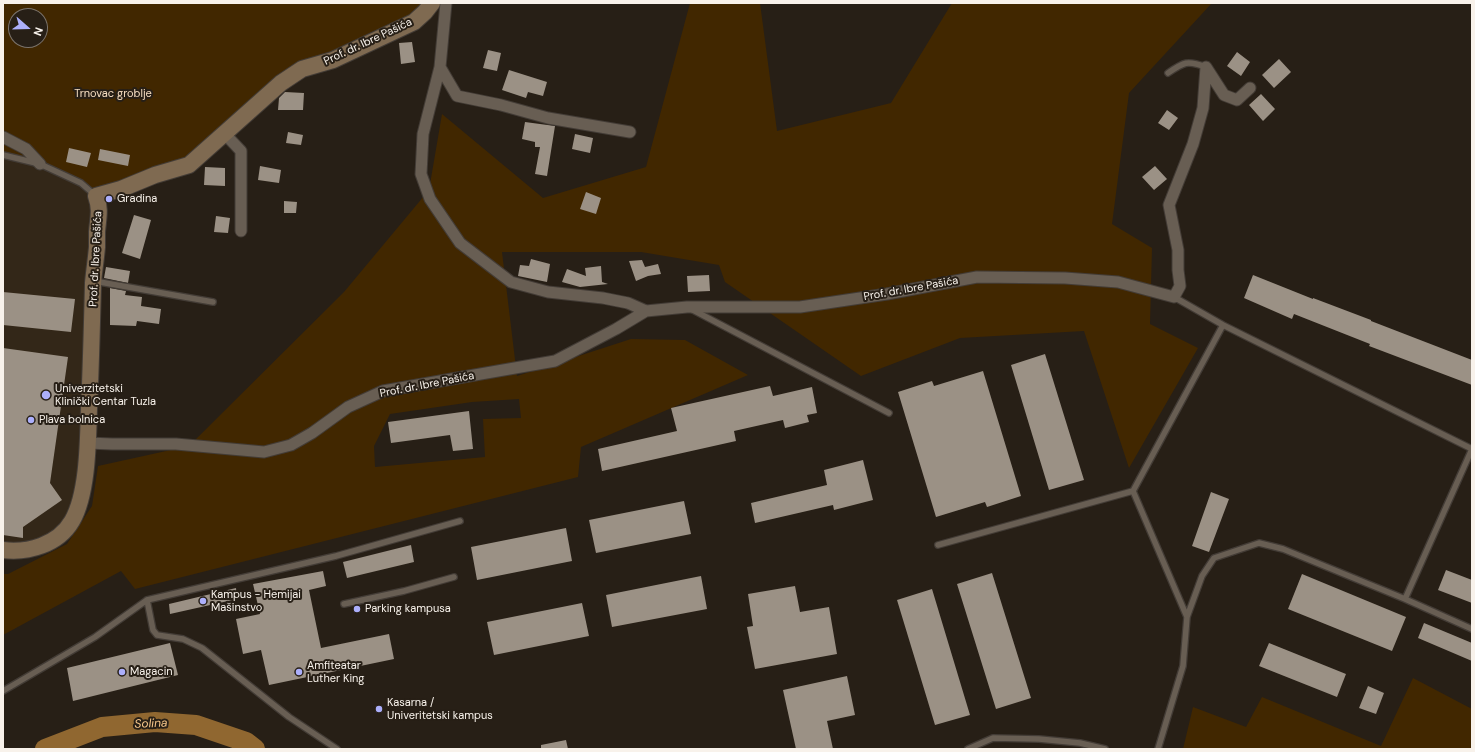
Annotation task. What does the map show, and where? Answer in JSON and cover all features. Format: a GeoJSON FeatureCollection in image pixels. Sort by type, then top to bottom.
{"type":"FeatureCollection","features":[{"type":"Feature","properties":{"kind":"street","name":"Prof. dr. Ibre Pašića"},"geometry":{"type":"LineString","coordinates":[[3,550],[30,550],[48,543],[64,531],[72,522],[81,498],[88,443],[93,281],[100,214],[96,196],[121,189],[155,175],[189,165],[281,83],[302,70],[333,60],[414,22],[432,3]]}},
{"type":"Feature","properties":{"kind":"street","name":"Prof. dr. Ibre Pašića"},"geometry":{"type":"LineString","coordinates":[[446,3],[440,67],[423,134],[421,174],[430,199],[460,243],[511,282],[548,292],[603,298],[628,303],[646,311]]}},
{"type":"Feature","properties":{"kind":"street"},"geometry":{"type":"LineString","coordinates":[[440,67],[457,96],[501,105],[548,118],[630,132]]}},
{"type":"Feature","properties":{"kind":"street"},"geometry":{"type":"LineString","coordinates":[[1206,67],[1224,95],[1237,100],[1250,88]]}},
{"type":"Feature","properties":{"kind":"street"},"geometry":{"type":"LineString","coordinates":[[1174,297],[1180,286],[1178,250],[1169,206],[1193,144],[1203,108],[1206,67]]}},
{"type":"Feature","properties":{"kind":"street"},"geometry":{"type":"LineString","coordinates":[[224,133],[241,151],[241,231]]}},
{"type":"Feature","properties":{"kind":"street"},"geometry":{"type":"LineString","coordinates":[[3,137],[26,149],[40,164]]}},
{"type":"Feature","properties":{"kind":"street","name":"Prof. dr. Ibre Pašića"},"geometry":{"type":"LineString","coordinates":[[88,443],[176,444],[264,452],[291,445],[312,433],[348,407],[383,391],[555,361],[616,330],[646,311],[687,307],[800,307],[887,294],[977,278],[1065,278],[1118,282],[1174,297]]}},
{"type":"Feature","properties":{"kind":"lane"},"geometry":{"type":"LineString","coordinates":[[1168,73],[1183,62],[1197,63],[1206,67]]}},
{"type":"Feature","properties":{"kind":"lane"},"geometry":{"type":"LineString","coordinates":[[3,155],[40,164],[81,183],[96,196]]}},
{"type":"Feature","properties":{"kind":"lane"},"geometry":{"type":"LineString","coordinates":[[93,281],[213,302]]}},
{"type":"Feature","properties":{"kind":"lane"},"geometry":{"type":"LineString","coordinates":[[1174,297],[1223,325],[1472,449],[1405,599]]}},
{"type":"Feature","properties":{"kind":"lane"},"geometry":{"type":"LineString","coordinates":[[687,307],[889,412]]}},
{"type":"Feature","properties":{"kind":"lane"},"geometry":{"type":"LineString","coordinates":[[938,545],[1133,491],[1223,325]]}},
{"type":"Feature","properties":{"kind":"lane"},"geometry":{"type":"LineString","coordinates":[[1133,491],[1187,617]]}},
{"type":"Feature","properties":{"kind":"lane"},"geometry":{"type":"LineString","coordinates":[[3,691],[95,637],[146,600],[336,556],[460,521]]}},
{"type":"Feature","properties":{"kind":"lane"},"geometry":{"type":"LineString","coordinates":[[1158,749],[1183,666],[1187,617],[1202,576],[1214,558],[1259,543],[1283,549],[1405,599],[1472,629]]}},
{"type":"Feature","properties":{"kind":"lane"},"geometry":{"type":"LineString","coordinates":[[344,604],[454,578]]}},
{"type":"Feature","properties":{"kind":"lane"},"geometry":{"type":"LineString","coordinates":[[146,600],[153,630],[157,635],[183,639],[202,648],[289,717],[337,749]]}},
{"type":"Feature","properties":{"kind":"lane"},"geometry":{"type":"LineString","coordinates":[[968,749],[993,738],[1053,740],[1080,743],[1105,749]]}},
{"type":"Feature","properties":{"kind":"shaded area","name":"Univerzitetski Klinički Centar Tuzla"},"geometry":{"type":"Polygon","coordinates":[[[3,155],[40,164],[69,178],[96,196],[88,443],[64,531],[3,550],[3,155]]]}},
{"type":"Feature","properties":{"kind":"green space","name":"Trnovac groblje"},"geometry":{"type":"Polygon","coordinates":[[[3,3],[432,3],[425,12],[302,69],[189,165],[96,196],[81,183],[40,164],[3,155],[3,3]]]}},
{"type":"Feature","properties":{"kind":"green space"},"geometry":{"type":"Polygon","coordinates":[[[690,3],[760,3],[777,131],[891,103],[952,3],[1212,3],[1129,93],[1112,224],[1152,248],[1150,324],[1198,348],[1129,468],[1084,331],[960,338],[861,376],[725,282],[719,265],[641,252],[502,252],[517,376],[631,339],[685,340],[748,375],[581,447],[578,477],[135,589],[121,571],[3,635],[3,574],[8,574],[67,544],[92,506],[98,466],[189,446],[344,292],[429,190],[442,114],[543,198],[646,167],[690,3]],[[519,399],[472,402],[390,414],[374,446],[375,467],[485,457],[483,419],[521,418],[519,399]]]}},
{"type":"Feature","properties":{"kind":"green space"},"geometry":{"type":"Polygon","coordinates":[[[1413,678],[1472,709],[1472,749],[1183,749],[1193,707],[1246,727],[1262,697],[1381,746],[1413,678]]]}},
{"type":"Feature","properties":{"kind":"building"},"geometry":{"type":"Polygon","coordinates":[[[412,42],[415,62],[401,64],[399,43],[412,42]]]}},
{"type":"Feature","properties":{"kind":"building"},"geometry":{"type":"Polygon","coordinates":[[[488,50],[501,53],[497,71],[483,68],[488,50]]]}},
{"type":"Feature","properties":{"kind":"building"},"geometry":{"type":"Polygon","coordinates":[[[1237,52],[1250,62],[1241,76],[1227,66],[1237,52]]]}},
{"type":"Feature","properties":{"kind":"building"},"geometry":{"type":"Polygon","coordinates":[[[1279,59],[1291,72],[1274,88],[1262,75],[1279,59]]]}},
{"type":"Feature","properties":{"kind":"building"},"geometry":{"type":"Polygon","coordinates":[[[509,70],[547,82],[543,96],[528,92],[526,98],[502,90],[509,70]]]}},
{"type":"Feature","properties":{"kind":"building"},"geometry":{"type":"Polygon","coordinates":[[[285,92],[304,93],[303,110],[278,110],[279,98],[285,92]]]}},
{"type":"Feature","properties":{"kind":"building"},"geometry":{"type":"Polygon","coordinates":[[[1261,94],[1275,109],[1263,121],[1249,105],[1261,94]]]}},
{"type":"Feature","properties":{"kind":"building"},"geometry":{"type":"Polygon","coordinates":[[[1167,110],[1178,118],[1169,130],[1158,123],[1167,110]]]}},
{"type":"Feature","properties":{"kind":"building"},"geometry":{"type":"Polygon","coordinates":[[[525,122],[555,126],[547,176],[535,174],[540,147],[535,147],[535,142],[522,139],[525,122]]]}},
{"type":"Feature","properties":{"kind":"building"},"geometry":{"type":"Polygon","coordinates":[[[288,132],[303,135],[301,145],[286,143],[288,132]]]}},
{"type":"Feature","properties":{"kind":"building"},"geometry":{"type":"Polygon","coordinates":[[[575,134],[593,138],[590,153],[572,149],[575,134]]]}},
{"type":"Feature","properties":{"kind":"building"},"geometry":{"type":"Polygon","coordinates":[[[69,148],[91,153],[87,167],[66,162],[69,148]]]}},
{"type":"Feature","properties":{"kind":"building"},"geometry":{"type":"Polygon","coordinates":[[[100,149],[130,155],[128,166],[98,160],[100,149]]]}},
{"type":"Feature","properties":{"kind":"building"},"geometry":{"type":"Polygon","coordinates":[[[260,166],[281,170],[279,183],[258,180],[260,166]]]}},
{"type":"Feature","properties":{"kind":"building"},"geometry":{"type":"Polygon","coordinates":[[[1155,166],[1167,179],[1154,190],[1142,177],[1155,166]]]}},
{"type":"Feature","properties":{"kind":"building"},"geometry":{"type":"Polygon","coordinates":[[[205,167],[225,168],[225,186],[204,185],[205,167]]]}},
{"type":"Feature","properties":{"kind":"building"},"geometry":{"type":"Polygon","coordinates":[[[586,192],[601,198],[596,214],[580,209],[586,192]]]}},
{"type":"Feature","properties":{"kind":"building"},"geometry":{"type":"Polygon","coordinates":[[[284,201],[297,202],[296,213],[284,213],[284,201]]]}},
{"type":"Feature","properties":{"kind":"building"},"geometry":{"type":"Polygon","coordinates":[[[134,215],[151,220],[140,259],[122,253],[134,215]]]}},
{"type":"Feature","properties":{"kind":"building"},"geometry":{"type":"Polygon","coordinates":[[[216,216],[230,218],[228,233],[214,232],[216,216]]]}},
{"type":"Feature","properties":{"kind":"building"},"geometry":{"type":"Polygon","coordinates":[[[531,259],[550,264],[547,282],[518,276],[520,265],[529,266],[531,259]]]}},
{"type":"Feature","properties":{"kind":"building"},"geometry":{"type":"Polygon","coordinates":[[[642,260],[645,267],[658,264],[661,274],[648,276],[636,281],[629,261],[642,260]]]}},
{"type":"Feature","properties":{"kind":"building"},"geometry":{"type":"Polygon","coordinates":[[[601,266],[602,282],[608,284],[580,287],[562,282],[567,269],[586,276],[585,268],[601,266]]]}},
{"type":"Feature","properties":{"kind":"building"},"geometry":{"type":"Polygon","coordinates":[[[106,267],[130,271],[128,283],[104,278],[106,267]]]}},
{"type":"Feature","properties":{"kind":"building"},"geometry":{"type":"Polygon","coordinates":[[[709,275],[710,291],[688,292],[687,276],[709,275]]]}},
{"type":"Feature","properties":{"kind":"building"},"geometry":{"type":"Polygon","coordinates":[[[1253,275],[1472,360],[1472,385],[1369,346],[1370,344],[1294,314],[1292,319],[1244,298],[1253,275]]]}},
{"type":"Feature","properties":{"kind":"building"},"geometry":{"type":"Polygon","coordinates":[[[110,288],[126,291],[125,295],[142,297],[141,306],[161,309],[159,324],[137,321],[136,326],[110,325],[110,288]]]}},
{"type":"Feature","properties":{"kind":"building"},"geometry":{"type":"Polygon","coordinates":[[[3,292],[75,299],[71,332],[3,325],[3,292]]]}},
{"type":"Feature","properties":{"kind":"building","name":"Plava bolnica"},"geometry":{"type":"Polygon","coordinates":[[[3,348],[68,357],[50,483],[62,500],[23,527],[23,538],[3,535],[3,348]]]}},
{"type":"Feature","properties":{"kind":"building"},"geometry":{"type":"Polygon","coordinates":[[[1045,354],[1084,480],[1049,490],[1011,365],[1045,354]]]}},
{"type":"Feature","properties":{"kind":"building"},"geometry":{"type":"Polygon","coordinates":[[[983,371],[1021,496],[987,507],[985,502],[936,517],[898,392],[932,381],[934,386],[983,371]]]}},
{"type":"Feature","properties":{"kind":"building"},"geometry":{"type":"Polygon","coordinates":[[[770,386],[773,396],[812,387],[817,413],[807,415],[809,422],[785,428],[783,420],[734,431],[736,441],[602,471],[598,449],[677,431],[671,408],[770,386]]]}},
{"type":"Feature","properties":{"kind":"building"},"geometry":{"type":"Polygon","coordinates":[[[469,411],[473,449],[453,451],[450,435],[391,443],[388,422],[469,411]]]}},
{"type":"Feature","properties":{"kind":"building"},"geometry":{"type":"Polygon","coordinates":[[[863,460],[873,500],[834,510],[833,505],[755,523],[751,503],[827,485],[824,470],[863,460]]]}},
{"type":"Feature","properties":{"kind":"building"},"geometry":{"type":"Polygon","coordinates":[[[1211,492],[1229,499],[1209,552],[1192,546],[1211,492]]]}},
{"type":"Feature","properties":{"kind":"building"},"geometry":{"type":"Polygon","coordinates":[[[684,501],[691,534],[596,553],[589,520],[684,501]]]}},
{"type":"Feature","properties":{"kind":"building"},"geometry":{"type":"Polygon","coordinates":[[[566,528],[572,561],[477,580],[471,547],[566,528]]]}},
{"type":"Feature","properties":{"kind":"building"},"geometry":{"type":"Polygon","coordinates":[[[411,545],[414,562],[347,578],[343,562],[411,545]]]}},
{"type":"Feature","properties":{"kind":"building"},"geometry":{"type":"Polygon","coordinates":[[[1446,570],[1472,580],[1472,603],[1438,590],[1446,570]]]}},
{"type":"Feature","properties":{"kind":"building"},"geometry":{"type":"Polygon","coordinates":[[[323,571],[326,586],[309,590],[321,648],[389,634],[394,659],[269,685],[261,650],[243,654],[236,619],[260,614],[253,584],[323,571]]]}},
{"type":"Feature","properties":{"kind":"building"},"geometry":{"type":"Polygon","coordinates":[[[992,573],[1031,698],[996,709],[957,584],[992,573]]]}},
{"type":"Feature","properties":{"kind":"building"},"geometry":{"type":"Polygon","coordinates":[[[1302,574],[1406,617],[1392,651],[1288,609],[1302,574]]]}},
{"type":"Feature","properties":{"kind":"building"},"geometry":{"type":"Polygon","coordinates":[[[701,576],[707,609],[612,627],[606,595],[701,576]]]}},
{"type":"Feature","properties":{"kind":"building"},"geometry":{"type":"Polygon","coordinates":[[[795,586],[800,612],[829,607],[837,654],[755,669],[747,627],[753,626],[748,594],[795,586]]]}},
{"type":"Feature","properties":{"kind":"building","name":"Kampus - Hemijai Mašinstvo"},"geometry":{"type":"Polygon","coordinates":[[[236,588],[237,599],[170,614],[169,604],[236,588]]]}},
{"type":"Feature","properties":{"kind":"building"},"geometry":{"type":"Polygon","coordinates":[[[932,589],[970,715],[935,725],[897,600],[932,589]]]}},
{"type":"Feature","properties":{"kind":"building"},"geometry":{"type":"Polygon","coordinates":[[[582,603],[589,636],[494,655],[487,622],[582,603]]]}},
{"type":"Feature","properties":{"kind":"building"},"geometry":{"type":"Polygon","coordinates":[[[1424,623],[1472,643],[1472,661],[1418,638],[1424,623]]]}},
{"type":"Feature","properties":{"kind":"building","name":"Magacin"},"geometry":{"type":"Polygon","coordinates":[[[170,643],[178,675],[73,701],[67,668],[170,643]]]}},
{"type":"Feature","properties":{"kind":"building"},"geometry":{"type":"Polygon","coordinates":[[[1269,643],[1346,674],[1337,697],[1259,666],[1269,643]]]}},
{"type":"Feature","properties":{"kind":"building"},"geometry":{"type":"Polygon","coordinates":[[[847,676],[855,715],[827,721],[833,749],[796,749],[783,690],[847,676]]]}},
{"type":"Feature","properties":{"kind":"building"},"geometry":{"type":"Polygon","coordinates":[[[1368,686],[1384,693],[1376,714],[1359,708],[1368,686]]]}},
{"type":"Feature","properties":{"kind":"building"},"geometry":{"type":"Polygon","coordinates":[[[566,740],[568,749],[541,749],[541,745],[566,740]]]}},
{"type":"Feature","properties":{"kind":"waterway","name":"Solina"},"geometry":{"type":"LineString","coordinates":[[45,749],[102,727],[155,722],[196,725],[246,742],[255,749]]}},
{"type":"Feature","properties":{"kind":"place","name":"Gradina"},"geometry":{"type":"Point","coordinates":[109,199]}},
{"type":"Feature","properties":{"kind":"place","name":"Univerzitetski Klinički Centar Tuzla"},"geometry":{"type":"Point","coordinates":[46,395]}},
{"type":"Feature","properties":{"kind":"place","name":"Plava bolnica"},"geometry":{"type":"Point","coordinates":[31,420]}},
{"type":"Feature","properties":{"kind":"place","name":"Kampus - Hemijai Mašinstvo"},"geometry":{"type":"Point","coordinates":[203,601]}},
{"type":"Feature","properties":{"kind":"place","name":"Parking kampusa"},"geometry":{"type":"Point","coordinates":[357,609]}},
{"type":"Feature","properties":{"kind":"place","name":"Magacin"},"geometry":{"type":"Point","coordinates":[122,672]}},
{"type":"Feature","properties":{"kind":"place","name":"Amfiteatar Luther King"},"geometry":{"type":"Point","coordinates":[299,672]}},
{"type":"Feature","properties":{"kind":"place","name":"Kasarna / Univeritetski kampus"},"geometry":{"type":"Point","coordinates":[379,709]}}]}
